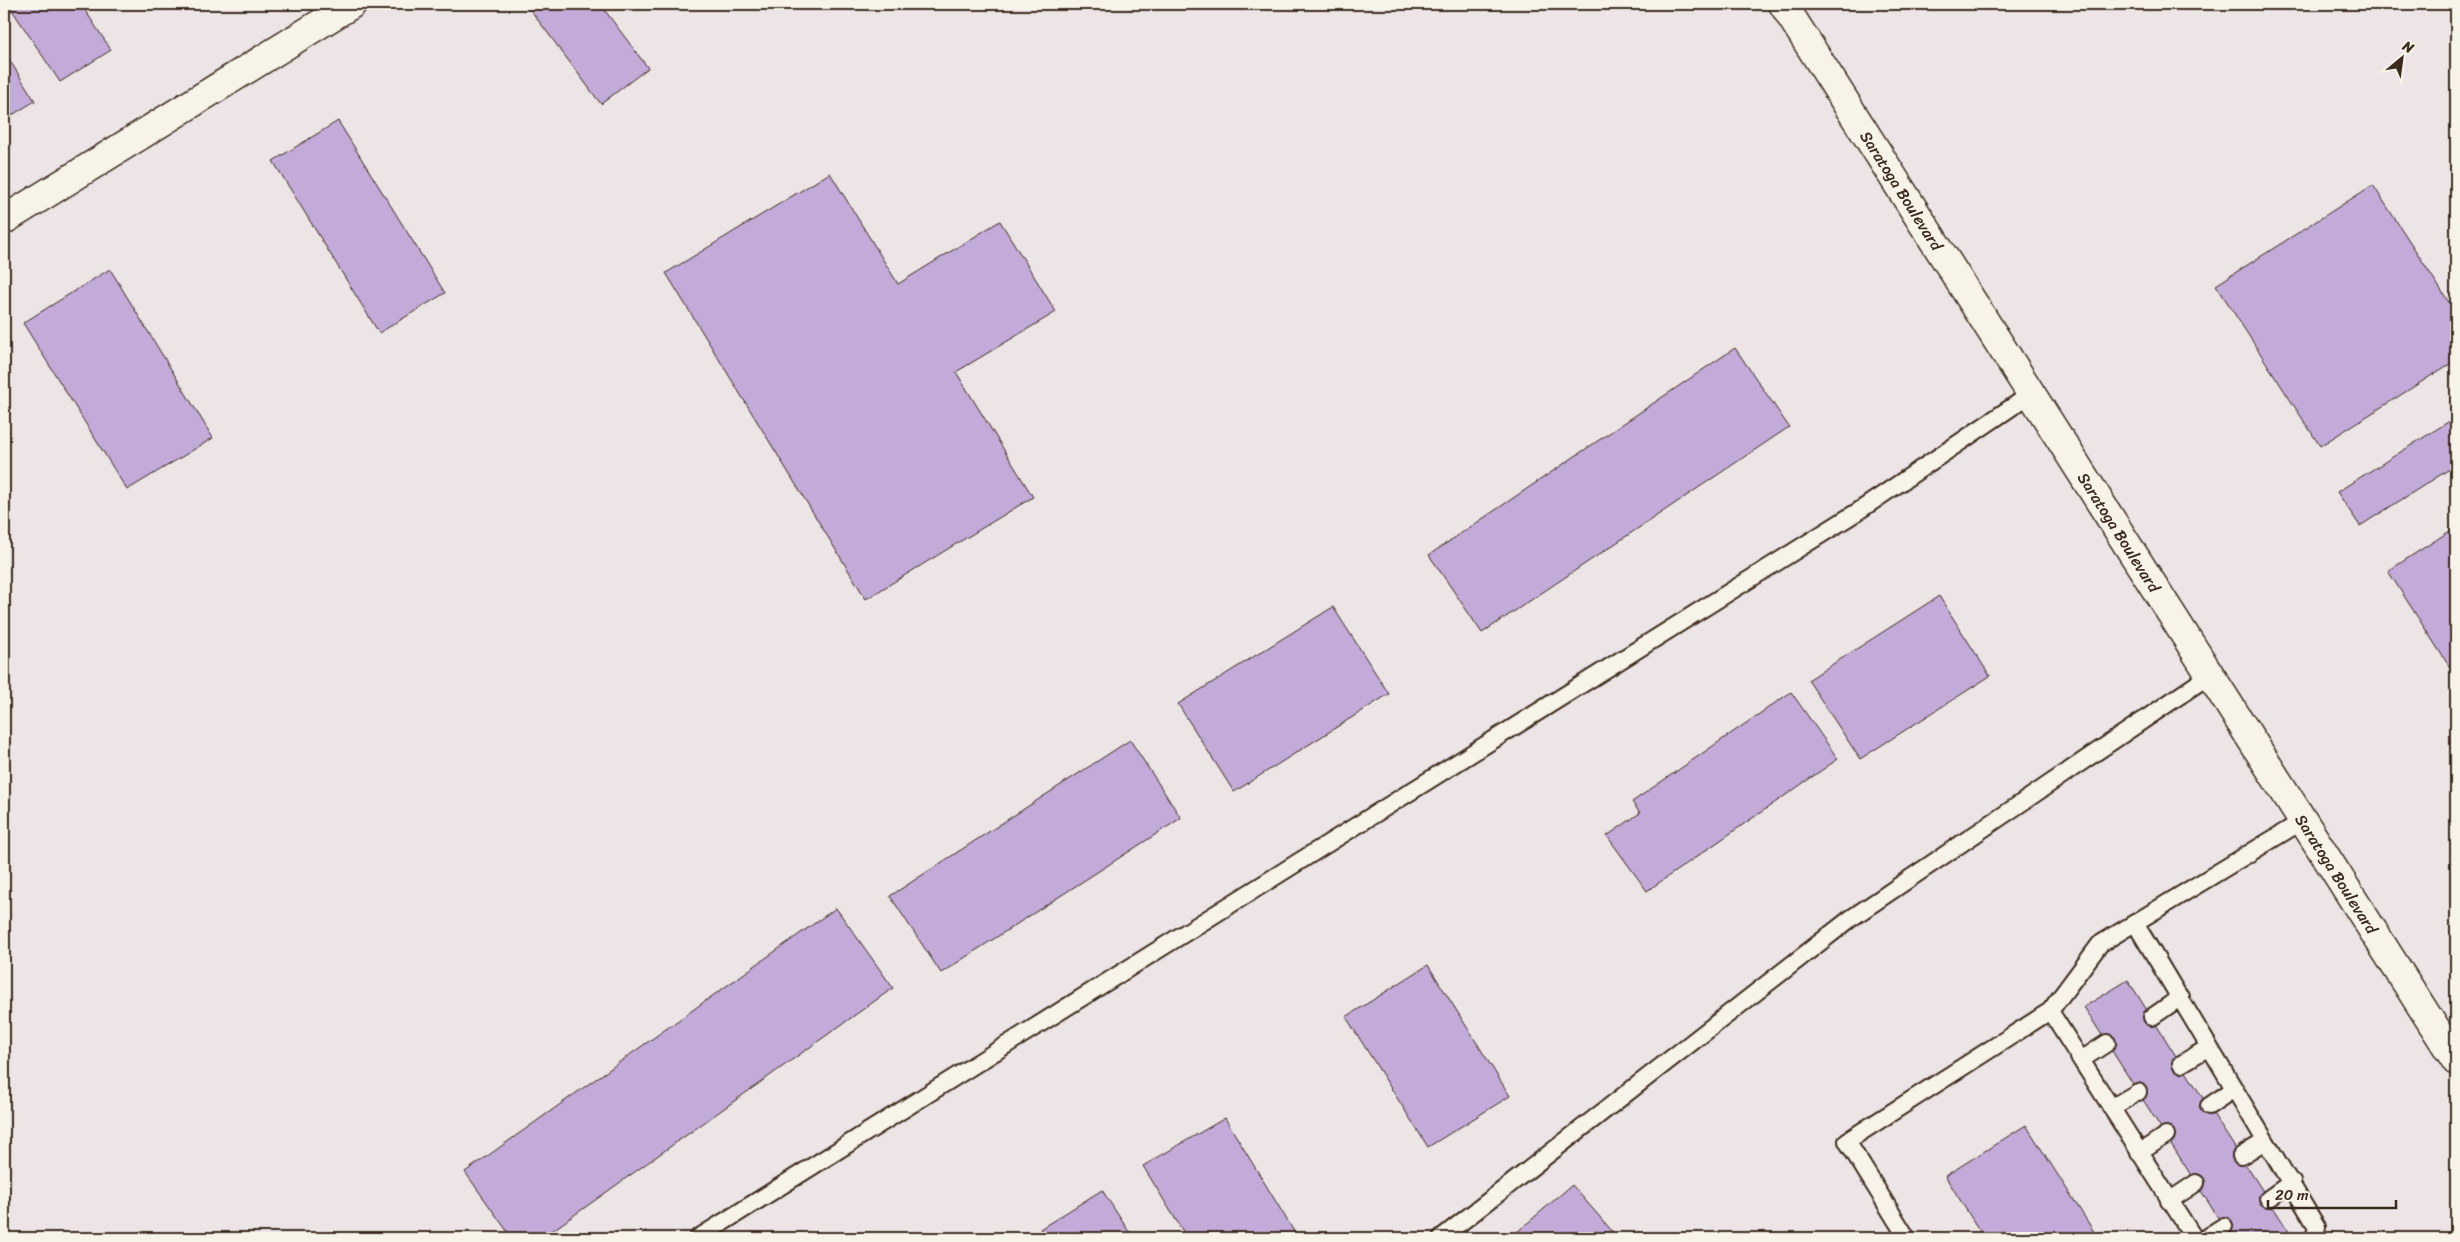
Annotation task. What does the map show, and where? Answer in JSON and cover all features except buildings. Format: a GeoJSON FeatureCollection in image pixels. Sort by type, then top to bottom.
{"type":"FeatureCollection","features":[{"type":"Feature","properties":{"kind":"main road"},"geometry":{"type":"LineString","coordinates":[[4,220],[352,4]]}},
{"type":"Feature","properties":{"kind":"main road","name":"Saratoga Boulevard"},"geometry":{"type":"LineString","coordinates":[[1783,4],[2456,1060]]}},
{"type":"Feature","properties":{"kind":"lane"},"geometry":{"type":"LineString","coordinates":[[698,1238],[1858,512],[2031,394]]}},
{"type":"Feature","properties":{"kind":"lane"},"geometry":{"type":"LineString","coordinates":[[1441,1238],[1850,918],[2210,675]]}},
{"type":"Feature","properties":{"kind":"lane"},"geometry":{"type":"LineString","coordinates":[[1908,1238],[1847,1141],[2050,1011],[2100,944],[2304,820]]}},
{"type":"Feature","properties":{"kind":"lane"},"geometry":{"type":"LineString","coordinates":[[2135,923],[2292,1182],[2317,1227],[2314,1238]]}},
{"type":"Feature","properties":{"kind":"lane"},"geometry":{"type":"LineString","coordinates":[[2152,1016],[2181,997]]}},
{"type":"Feature","properties":{"kind":"lane"},"geometry":{"type":"LineString","coordinates":[[2050,1011],[2194,1238]]}},
{"type":"Feature","properties":{"kind":"lane"},"geometry":{"type":"LineString","coordinates":[[2081,1060],[2107,1042]]}},
{"type":"Feature","properties":{"kind":"lane"},"geometry":{"type":"LineString","coordinates":[[2182,1064],[2209,1047]]}},
{"type":"Feature","properties":{"kind":"lane"},"geometry":{"type":"LineString","coordinates":[[2209,1106],[2234,1089]]}},
{"type":"Feature","properties":{"kind":"lane"},"geometry":{"type":"LineString","coordinates":[[2111,1108],[2138,1092]]}},
{"type":"Feature","properties":{"kind":"lane"},"geometry":{"type":"LineString","coordinates":[[2139,1153],[2166,1135]]}},
{"type":"Feature","properties":{"kind":"lane"},"geometry":{"type":"LineString","coordinates":[[2241,1156],[2266,1141]]}},
{"type":"Feature","properties":{"kind":"lane"},"geometry":{"type":"LineString","coordinates":[[2268,1199],[2292,1182]]}},
{"type":"Feature","properties":{"kind":"lane"},"geometry":{"type":"LineString","coordinates":[[2169,1201],[2196,1183]]}},
{"type":"Feature","properties":{"kind":"lane"},"geometry":{"type":"LineString","coordinates":[[2205,1238],[2224,1226]]}}]}
